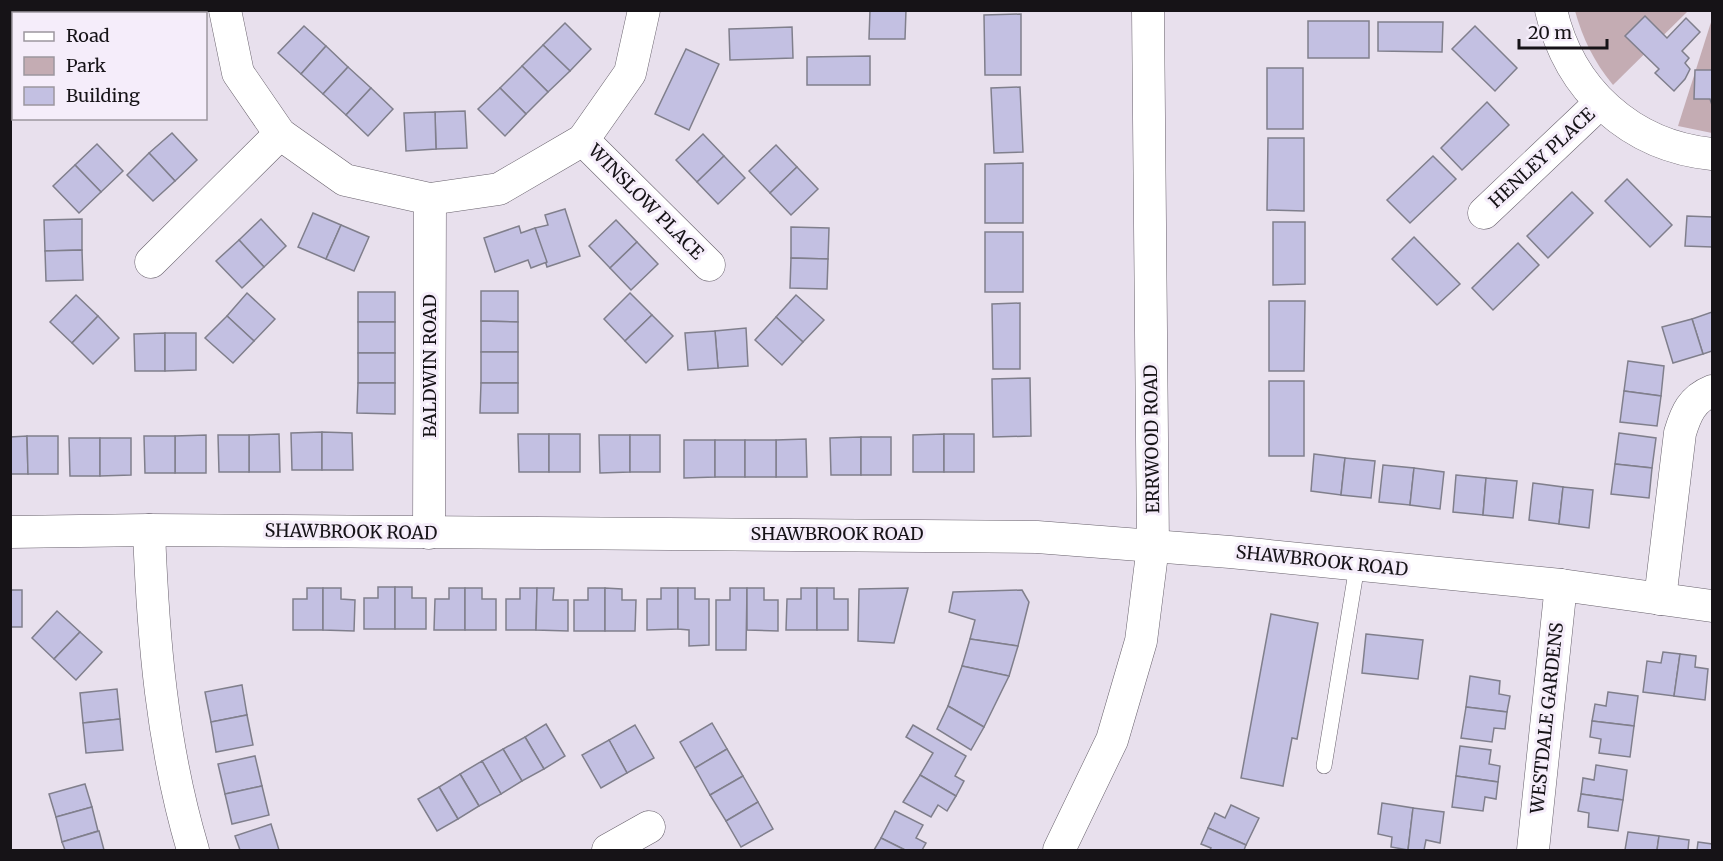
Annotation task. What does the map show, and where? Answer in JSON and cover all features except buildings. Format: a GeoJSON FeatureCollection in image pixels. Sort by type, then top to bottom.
{"type":"FeatureCollection","features":[{"type":"Feature","properties":{"kind":"street"},"geometry":{"type":"LineString","coordinates":[[225,10],[238,73],[280,134],[345,180],[430,199],[499,189],[583,140],[630,73],[644,10]]}},
{"type":"Feature","properties":{"kind":"street","name":"ERRWOOD ROAD"},"geometry":{"type":"LineString","coordinates":[[1059,850],[1112,740],[1141,641],[1153,546],[1148,10]]}},
{"type":"Feature","properties":{"kind":"street"},"geometry":{"type":"LineString","coordinates":[[1551,10],[1566,56],[1581,81],[1600,103],[1627,126],[1657,142],[1691,152],[1713,154]]}},
{"type":"Feature","properties":{"kind":"street","name":"HENLEY PLACE"},"geometry":{"type":"LineString","coordinates":[[1484,213],[1600,103]]}},
{"type":"Feature","properties":{"kind":"street"},"geometry":{"type":"LineString","coordinates":[[151,262],[280,134]]}},
{"type":"Feature","properties":{"kind":"street","name":"WINSLOW PLACE"},"geometry":{"type":"LineString","coordinates":[[583,140],[709,265]]}},
{"type":"Feature","properties":{"kind":"street","name":"BALDWIN ROAD"},"geometry":{"type":"LineString","coordinates":[[429,533],[430,199]]}},
{"type":"Feature","properties":{"kind":"street"},"geometry":{"type":"LineString","coordinates":[[1660,599],[1680,433],[1687,410],[1702,395],[1713,391]]}},
{"type":"Feature","properties":{"kind":"street"},"geometry":{"type":"LineString","coordinates":[[149,530],[152,614],[161,702],[178,800],[193,850]]}},
{"type":"Feature","properties":{"kind":"street","name":"SHAWBROOK ROAD"},"geometry":{"type":"LineString","coordinates":[[10,532],[149,530],[924,534],[1037,537],[1561,585],[1713,606]]}},
{"type":"Feature","properties":{"kind":"street","name":"WESTDALE GARDENS"},"geometry":{"type":"LineString","coordinates":[[1533,850],[1561,585]]}},
{"type":"Feature","properties":{"kind":"street"},"geometry":{"type":"LineString","coordinates":[[608,850],[649,827]]}},
{"type":"Feature","properties":{"kind":"lane"},"geometry":{"type":"LineString","coordinates":[[1324,766],[1357,566]]}},
{"type":"Feature","properties":{"kind":"green space"},"geometry":{"type":"Polygon","coordinates":[[[1575,11],[1688,11],[1613,85],[1590,50],[1575,11]]]}},
{"type":"Feature","properties":{"kind":"green space"},"geometry":{"type":"Polygon","coordinates":[[[1712,19],[1712,133],[1678,126],[1712,19]]]}}]}
